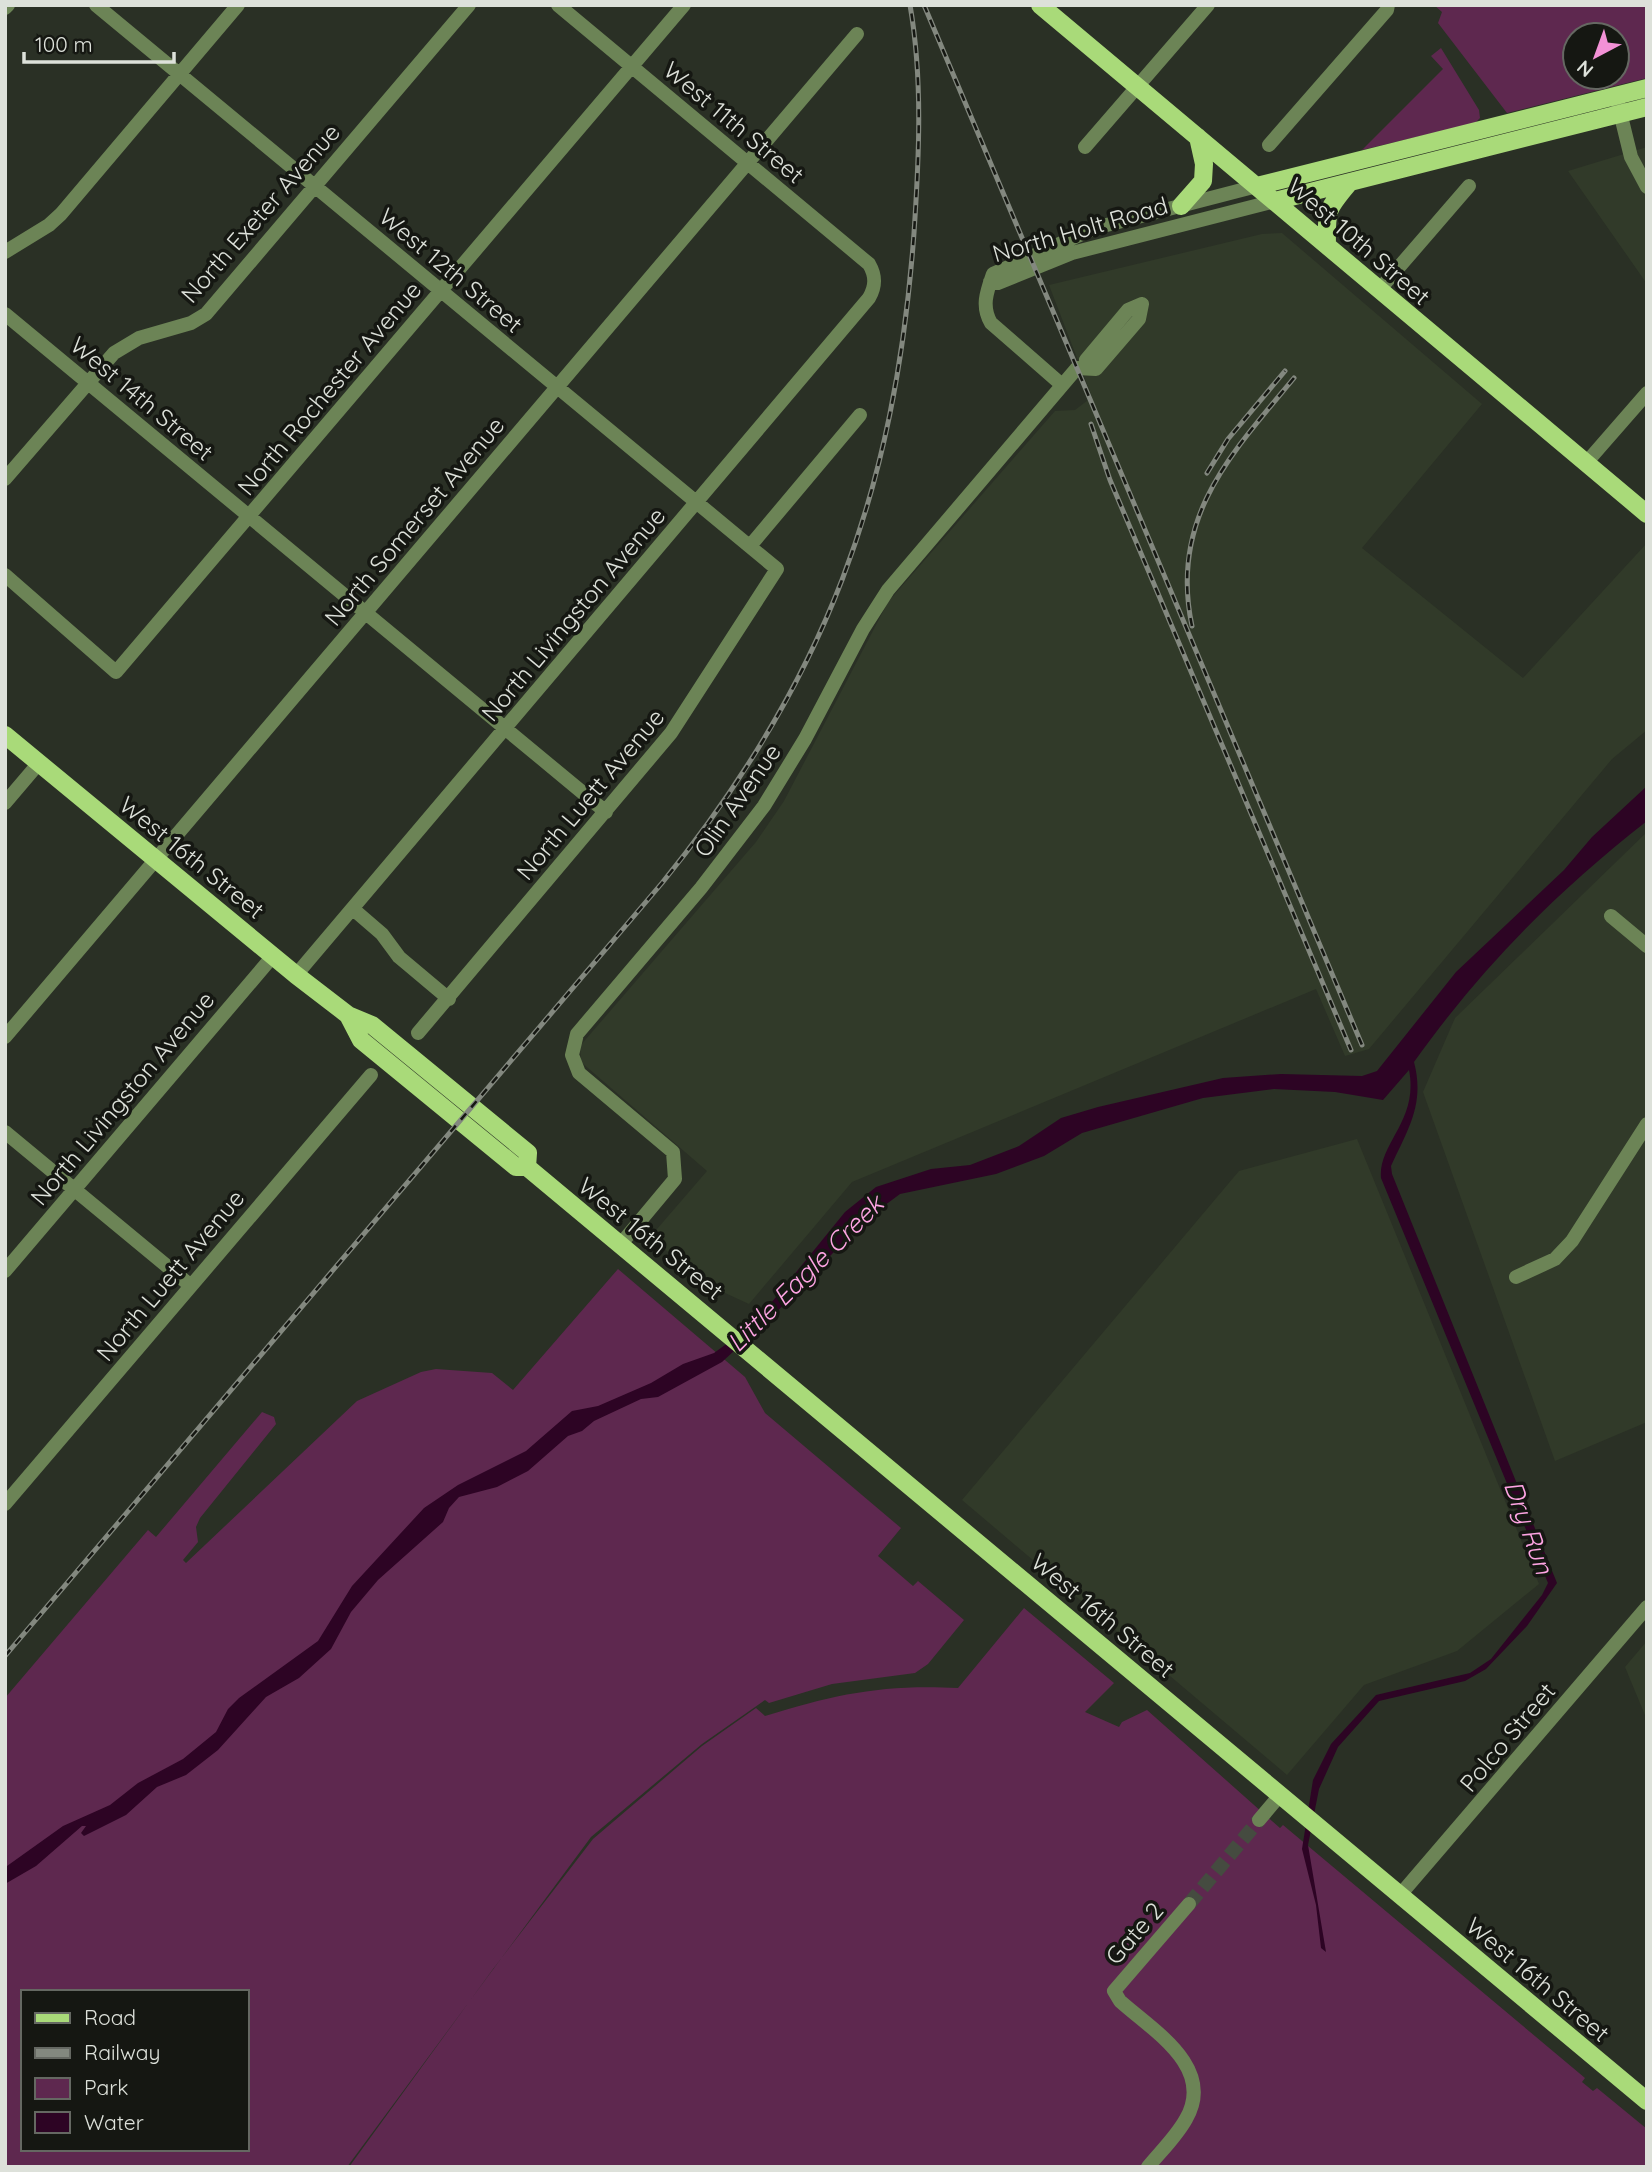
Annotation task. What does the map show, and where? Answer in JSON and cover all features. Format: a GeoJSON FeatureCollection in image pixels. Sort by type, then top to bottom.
{"type":"FeatureCollection","features":[{"type":"Feature","properties":{"kind":"main road","name":"West 10th Street"},"geometry":{"type":"LineString","coordinates":[[1040,5],[1647,514]]}},
{"type":"Feature","properties":{"kind":"main road","name":"North Holt Road"},"geometry":{"type":"LineString","coordinates":[[1257,186],[1647,88]]}},
{"type":"Feature","properties":{"kind":"main road","name":"North Holt Road"},"geometry":{"type":"LineString","coordinates":[[1275,201],[1647,107]]}},
{"type":"Feature","properties":{"kind":"main road"},"geometry":{"type":"LineString","coordinates":[[1181,205],[1203,181],[1204,164],[1198,137]]}},
{"type":"Feature","properties":{"kind":"main road"},"geometry":{"type":"LineString","coordinates":[[1327,244],[1327,211],[1350,182]]}},
{"type":"Feature","properties":{"kind":"main road","name":"West 16th Street"},"geometry":{"type":"LineString","coordinates":[[5,735],[348,1016],[362,1040],[516,1167],[527,1167],[1647,2101]]}},
{"type":"Feature","properties":{"kind":"street","name":"West 12th Street"},"geometry":{"type":"LineString","coordinates":[[96,5],[778,569]]}},
{"type":"Feature","properties":{"kind":"street"},"geometry":{"type":"LineString","coordinates":[[5,252],[56,219],[239,5]]}},
{"type":"Feature","properties":{"kind":"street","name":"North Exeter Avenue"},"geometry":{"type":"LineString","coordinates":[[5,479],[110,356],[130,342],[191,323],[206,314],[469,5]]}},
{"type":"Feature","properties":{"kind":"street","name":"West 11th Street"},"geometry":{"type":"LineString","coordinates":[[558,5],[869,264],[875,277]]}},
{"type":"Feature","properties":{"kind":"street","name":"North Rochester Avenue"},"geometry":{"type":"LineString","coordinates":[[5,575],[117,672],[684,5]]}},
{"type":"Feature","properties":{"kind":"street"},"geometry":{"type":"LineString","coordinates":[[1085,147],[1208,5]]}},
{"type":"Feature","properties":{"kind":"street"},"geometry":{"type":"LineString","coordinates":[[1269,145],[1388,8]]}},
{"type":"Feature","properties":{"kind":"street","name":"North Somerset Avenue"},"geometry":{"type":"LineString","coordinates":[[5,1037],[857,34]]}},
{"type":"Feature","properties":{"kind":"street"},"geometry":{"type":"LineString","coordinates":[[1616,96],[1631,157],[1647,187]]}},
{"type":"Feature","properties":{"kind":"street","name":"North Holt Road"},"geometry":{"type":"LineString","coordinates":[[1257,186],[1095,228],[993,274],[990,282],[998,283],[1072,253],[1275,201]]}},
{"type":"Feature","properties":{"kind":"street"},"geometry":{"type":"LineString","coordinates":[[1380,289],[1469,186]]}},
{"type":"Feature","properties":{"kind":"street","name":"North Livingston Avenue"},"geometry":{"type":"LineString","coordinates":[[296,975],[869,298],[875,277]]}},
{"type":"Feature","properties":{"kind":"street"},"geometry":{"type":"LineString","coordinates":[[990,282],[985,306],[990,323],[1062,385]]}},
{"type":"Feature","properties":{"kind":"street","name":"Olin Avenue"},"geometry":{"type":"LineString","coordinates":[[621,1245],[675,1179],[673,1152],[579,1073],[572,1055],[574,1040],[709,879],[764,806],[806,739],[880,601],[1077,368],[1096,369],[1111,352],[1139,319],[1142,304],[1128,310],[1086,360],[1088,368]]}},
{"type":"Feature","properties":{"kind":"street","name":"West 14th Street"},"geometry":{"type":"LineString","coordinates":[[5,314],[606,812]]}},
{"type":"Feature","properties":{"kind":"street"},"geometry":{"type":"LineString","coordinates":[[1586,463],[1647,393]]}},
{"type":"Feature","properties":{"kind":"street"},"geometry":{"type":"LineString","coordinates":[[750,546],[860,415]]}},
{"type":"Feature","properties":{"kind":"street","name":"North Luett Avenue"},"geometry":{"type":"LineString","coordinates":[[418,1033],[606,812],[692,706],[778,569]]}},
{"type":"Feature","properties":{"kind":"street"},"geometry":{"type":"LineString","coordinates":[[5,803],[39,763]]}},
{"type":"Feature","properties":{"kind":"street"},"geometry":{"type":"LineString","coordinates":[[353,909],[382,934],[399,957],[449,999]]}},
{"type":"Feature","properties":{"kind":"street"},"geometry":{"type":"LineString","coordinates":[[1611,916],[1647,946]]}},
{"type":"Feature","properties":{"kind":"street","name":"North Livingston Avenue"},"geometry":{"type":"LineString","coordinates":[[5,1271],[273,956]]}},
{"type":"Feature","properties":{"kind":"street","name":"North Luett Avenue"},"geometry":{"type":"LineString","coordinates":[[5,1504],[371,1075]]}},
{"type":"Feature","properties":{"kind":"street"},"geometry":{"type":"LineString","coordinates":[[1516,1277],[1555,1259],[1572,1241],[1647,1124]]}},
{"type":"Feature","properties":{"kind":"street"},"geometry":{"type":"LineString","coordinates":[[5,1132],[191,1286]]}},
{"type":"Feature","properties":{"kind":"street","name":"Polco Street"},"geometry":{"type":"LineString","coordinates":[[1400,1895],[1647,1607]]}},
{"type":"Feature","properties":{"kind":"street"},"geometry":{"type":"LineString","coordinates":[[1259,1820],[1280,1795]]}},
{"type":"Feature","properties":{"kind":"street","name":"Gate 2"},"geometry":{"type":"LineString","coordinates":[[1148,2167],[1187,2117],[1191,2106],[1191,2078],[1183,2058],[1175,2048],[1120,2001],[1114,1992],[1189,1904]]}},
{"type":"Feature","properties":{"kind":"shaded area"},"geometry":{"type":"Polygon","coordinates":[[[1647,147],[1647,284],[1568,171],[1647,147]]]}},
{"type":"Feature","properties":{"kind":"shaded area"},"geometry":{"type":"Polygon","coordinates":[[[1282,233],[1482,404],[1362,548],[1523,678],[1647,543],[1647,730],[1612,759],[1369,1049],[1345,1056],[1316,989],[852,1182],[749,1304],[699,1281],[651,1236],[707,1171],[581,1062],[580,1046],[756,842],[784,801],[888,602],[1055,411],[1075,410],[1092,397],[1049,285],[1262,234],[1282,233]]]}},
{"type":"Feature","properties":{"kind":"shaded area"},"geometry":{"type":"Polygon","coordinates":[[[1647,832],[1647,1422],[1555,1461],[1423,1092],[1455,1018],[1647,832]]]}},
{"type":"Feature","properties":{"kind":"shaded area"},"geometry":{"type":"Polygon","coordinates":[[[1357,1139],[1539,1584],[1457,1651],[1364,1685],[1287,1775],[962,1500],[1239,1171],[1357,1139]]]}},
{"type":"Feature","properties":{"kind":"shaded area"},"geometry":{"type":"Polygon","coordinates":[[[1647,1641],[1647,1720],[1625,1667],[1647,1641]]]}},
{"type":"Feature","properties":{"kind":"green space"},"geometry":{"type":"Polygon","coordinates":[[[1434,5],[1647,5],[1647,78],[1631,82],[1631,21],[1561,21],[1561,91],[1595,91],[1507,113],[1438,23],[1442,12],[1434,5]]]}},
{"type":"Feature","properties":{"kind":"green space"},"geometry":{"type":"Polygon","coordinates":[[[1441,48],[1479,110],[1480,118],[1475,123],[1362,150],[1443,69],[1431,56],[1441,48]]]}},
{"type":"Feature","properties":{"kind":"green space"},"geometry":{"type":"Polygon","coordinates":[[[618,1269],[745,1377],[765,1413],[901,1528],[878,1556],[913,1586],[918,1581],[964,1620],[928,1664],[915,1673],[832,1684],[769,1703],[765,1700],[702,1744],[591,1837],[347,2167],[5,2167],[5,1698],[148,1530],[156,1537],[262,1412],[274,1417],[276,1424],[200,1518],[196,1527],[198,1542],[183,1560],[186,1563],[357,1401],[421,1372],[436,1369],[492,1373],[513,1390],[618,1269]]]}},
{"type":"Feature","properties":{"kind":"green space"},"geometry":{"type":"Polygon","coordinates":[[[1024,1608],[1114,1683],[1085,1712],[1119,1727],[1122,1722],[1147,1710],[1280,1828],[1283,1825],[1585,2078],[1582,2082],[1593,2091],[1597,2088],[1647,2129],[1647,2167],[349,2167],[493,1969],[593,1839],[702,1746],[756,1708],[765,1716],[860,1692],[906,1688],[958,1688],[1024,1608]]]}},
{"type":"Feature","properties":{"kind":"water"},"geometry":{"type":"Polygon","coordinates":[[[1647,786],[1647,821],[1582,875],[1522,933],[1466,995],[1414,1062],[1417,1077],[1416,1104],[1409,1128],[1391,1166],[1392,1174],[1557,1583],[1527,1626],[1486,1669],[1465,1681],[1379,1701],[1338,1747],[1319,1789],[1308,1845],[1326,1952],[1321,1948],[1316,1905],[1302,1849],[1313,1780],[1331,1744],[1376,1695],[1470,1673],[1491,1659],[1542,1595],[1548,1583],[1381,1178],[1382,1165],[1408,1103],[1411,1088],[1409,1070],[1383,1100],[1335,1092],[1274,1089],[1203,1098],[1082,1133],[1044,1156],[996,1174],[900,1194],[861,1223],[787,1302],[722,1362],[658,1397],[641,1399],[594,1421],[582,1431],[568,1436],[528,1471],[497,1487],[459,1497],[449,1508],[443,1522],[378,1580],[351,1612],[331,1649],[299,1678],[266,1697],[218,1750],[186,1775],[157,1787],[126,1815],[84,1836],[81,1833],[86,1826],[82,1826],[36,1866],[5,1884],[7,1866],[63,1826],[110,1805],[138,1783],[183,1759],[216,1732],[228,1709],[239,1698],[318,1641],[352,1586],[424,1508],[458,1485],[526,1451],[572,1411],[598,1406],[651,1383],[683,1364],[714,1353],[754,1324],[845,1212],[876,1187],[931,1169],[970,1165],[1019,1146],[1061,1118],[1223,1078],[1281,1074],[1362,1076],[1377,1071],[1456,972],[1564,870],[1592,837],[1647,786]]]}},
{"type":"Feature","properties":{"kind":"tunnel"},"geometry":{"type":"LineString","coordinates":[[1189,1904],[1259,1820]]}},
{"type":"Feature","properties":{"kind":"railway"},"geometry":{"type":"LineString","coordinates":[[5,1656],[662,883],[719,808],[768,733],[809,657],[842,579],[869,499],[890,415],[904,327],[917,176],[917,61],[910,5]]}},
{"type":"Feature","properties":{"kind":"railway"},"geometry":{"type":"LineString","coordinates":[[924,5],[1362,1045]]}},
{"type":"Feature","properties":{"kind":"railway"},"geometry":{"type":"LineString","coordinates":[[1207,473],[1228,439],[1285,371]]}},
{"type":"Feature","properties":{"kind":"railway"},"geometry":{"type":"LineString","coordinates":[[1192,626],[1187,587],[1189,552],[1198,520],[1228,461],[1294,378]]}},
{"type":"Feature","properties":{"kind":"railway"},"geometry":{"type":"LineString","coordinates":[[1091,424],[1110,480],[1351,1050]]}},
{"type":"Feature","properties":{"kind":"water label","name":"Little Eagle Creek"},"geometry":{"type":"Point","coordinates":[805,1273]}},
{"type":"Feature","properties":{"kind":"water label","name":"Dry Run"},"geometry":{"type":"Point","coordinates":[1529,1527]}}]}
